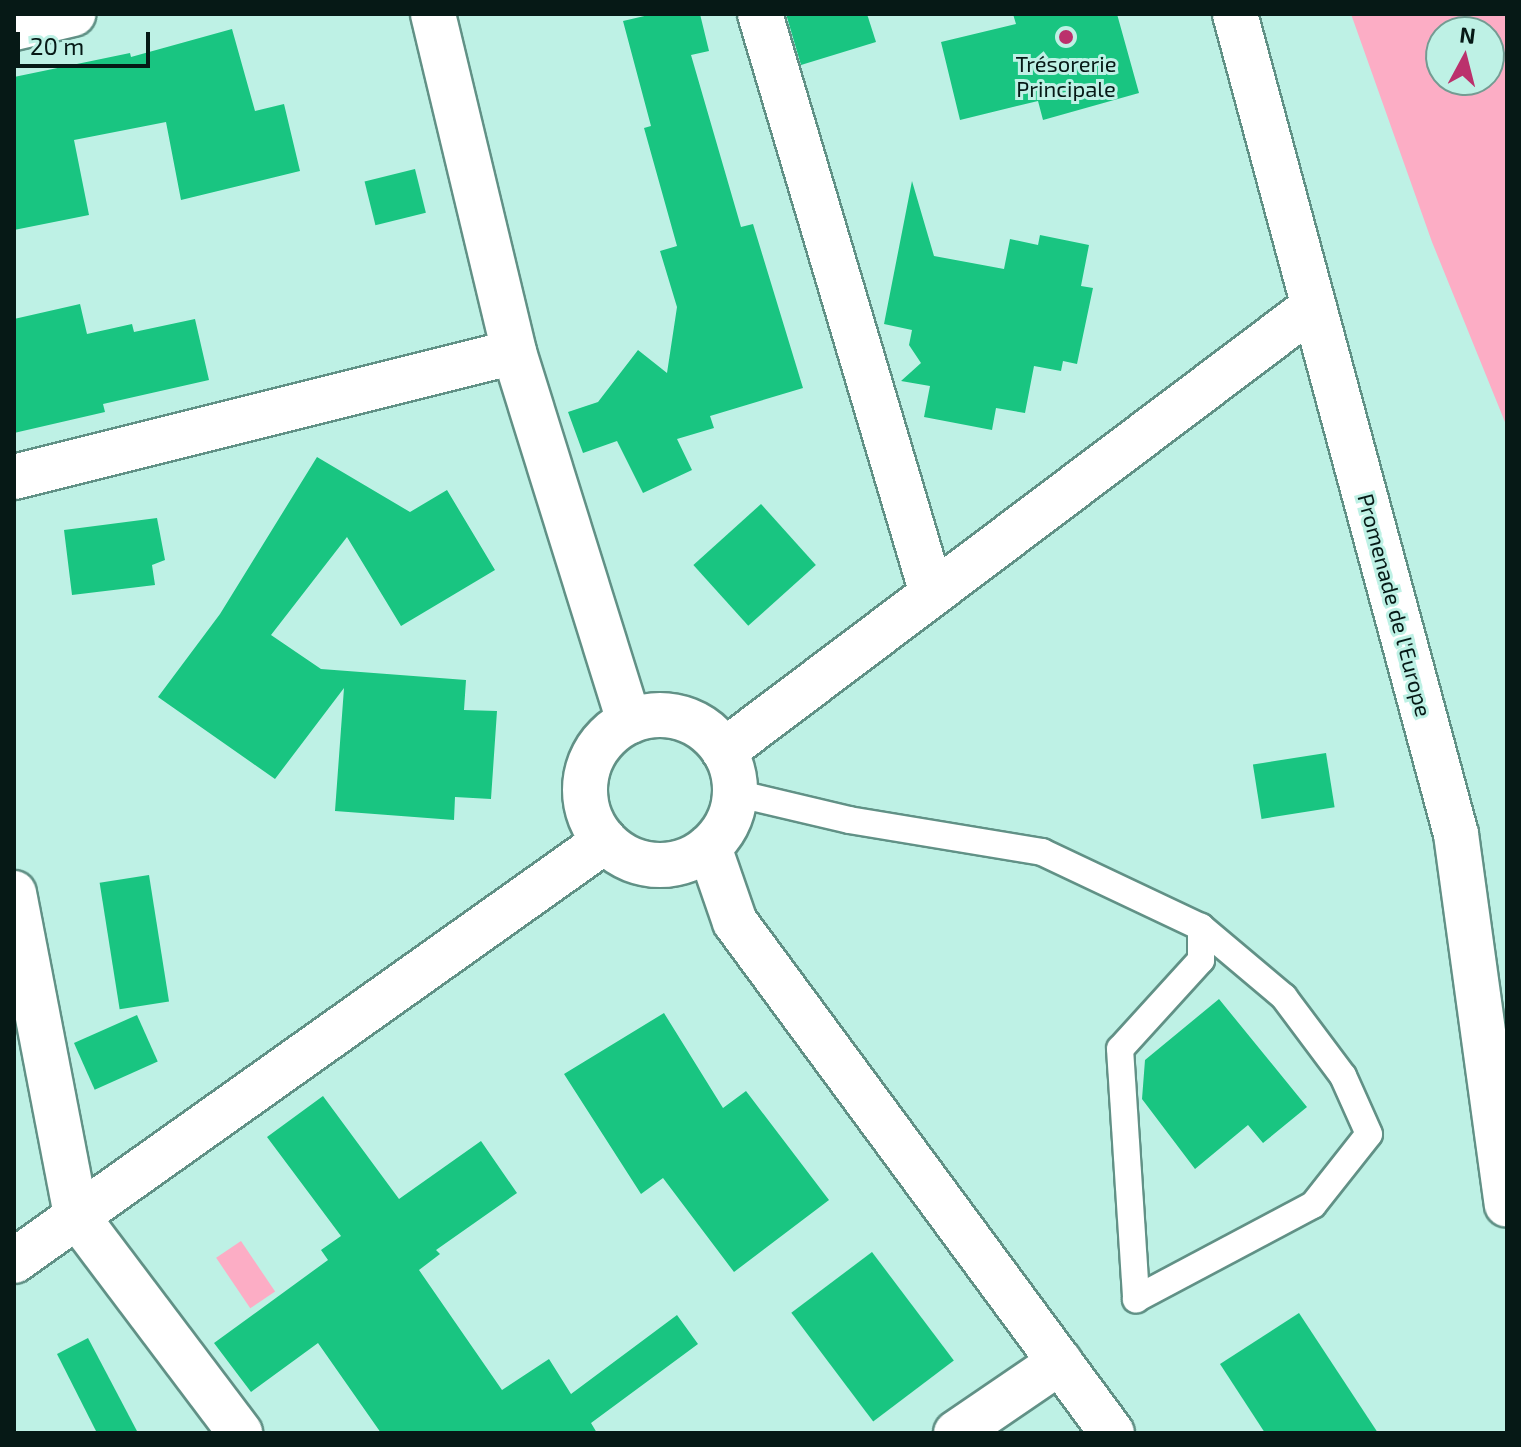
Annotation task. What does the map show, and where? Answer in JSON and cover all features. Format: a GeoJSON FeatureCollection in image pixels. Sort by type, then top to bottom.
{"type":"FeatureCollection","features":[{"type":"Feature","properties":{"kind":"street"},"geometry":{"type":"LineString","coordinates":[[14,28],[73,14]]}},
{"type":"Feature","properties":{"kind":"street"},"geometry":{"type":"LineString","coordinates":[[433,14],[514,352],[629,722]]}},
{"type":"Feature","properties":{"kind":"street"},"geometry":{"type":"LineString","coordinates":[[760,14],[931,590]]}},
{"type":"Feature","properties":{"kind":"street","name":"Promenade de l'Europe"},"geometry":{"type":"LineString","coordinates":[[1235,14],[1456,834],[1507,1205]]}},
{"type":"Feature","properties":{"kind":"street"},"geometry":{"type":"LineString","coordinates":[[724,751],[931,590],[1313,307]]}},
{"type":"Feature","properties":{"kind":"street"},"geometry":{"type":"LineString","coordinates":[[14,477],[514,352]]}},
{"type":"Feature","properties":{"kind":"street"},"geometry":{"type":"LineString","coordinates":[[671,716],[710,734],[724,751],[735,793],[728,823],[709,847],[674,864],[655,865],[619,853],[605,841],[590,817],[585,790],[590,762],[606,738],[629,722],[671,716]]}},
{"type":"Feature","properties":{"kind":"street"},"geometry":{"type":"LineString","coordinates":[[14,1261],[605,841]]}},
{"type":"Feature","properties":{"kind":"street"},"geometry":{"type":"LineString","coordinates":[[709,847],[735,922],[1112,1433]]}},
{"type":"Feature","properties":{"kind":"street"},"geometry":{"type":"LineString","coordinates":[[14,893],[76,1215],[240,1433]]}},
{"type":"Feature","properties":{"kind":"street"},"geometry":{"type":"LineString","coordinates":[[956,1433],[1060,1362]]}},
{"type":"Feature","properties":{"kind":"lane"},"geometry":{"type":"LineString","coordinates":[[735,793],[849,820],[1042,852],[1201,927],[1284,997],[1343,1076],[1369,1134],[1313,1205],[1136,1299],[1120,1049],[1201,960],[1201,927]]}},
{"type":"Feature","properties":{"kind":"shaded area"},"geometry":{"type":"Polygon","coordinates":[[[1351,14],[1507,14],[1507,427],[1432,242],[1351,14]]]}},
{"type":"Feature","properties":{"kind":"shaded area"},"geometry":{"type":"Polygon","coordinates":[[[241,1241],[275,1292],[250,1308],[216,1258],[241,1241]]]}},
{"type":"Feature","properties":{"kind":"building"},"geometry":{"type":"Polygon","coordinates":[[[653,14],[700,14],[709,51],[691,55],[741,227],[753,224],[803,388],[710,416],[714,428],[677,439],[692,470],[643,493],[617,441],[583,453],[568,412],[598,402],[638,350],[667,373],[677,307],[660,251],[677,246],[644,128],[651,126],[623,21],[653,14]]]}},
{"type":"Feature","properties":{"kind":"building"},"geometry":{"type":"Polygon","coordinates":[[[786,14],[867,14],[876,42],[801,65],[786,14]]]}},
{"type":"Feature","properties":{"kind":"building"},"geometry":{"type":"Polygon","coordinates":[[[1013,14],[1117,14],[1139,93],[1043,120],[1038,101],[960,120],[941,42],[1016,24],[1013,14]]]}},
{"type":"Feature","properties":{"kind":"building"},"geometry":{"type":"Polygon","coordinates":[[[232,29],[255,111],[284,104],[300,171],[181,200],[166,122],[74,140],[89,215],[14,230],[14,77],[130,53],[131,57],[232,29]]]}},
{"type":"Feature","properties":{"kind":"building"},"geometry":{"type":"Polygon","coordinates":[[[415,169],[426,213],[375,225],[365,182],[415,169]]]}},
{"type":"Feature","properties":{"kind":"building"},"geometry":{"type":"Polygon","coordinates":[[[912,181],[934,256],[1004,269],[1010,239],[1038,245],[1040,235],[1089,245],[1081,286],[1093,288],[1077,364],[1063,361],[1061,371],[1034,366],[1025,413],[996,408],[992,430],[924,417],[930,386],[901,381],[921,363],[909,345],[912,330],[884,324],[912,181]]]}},
{"type":"Feature","properties":{"kind":"building"},"geometry":{"type":"Polygon","coordinates":[[[80,304],[87,334],[132,324],[134,332],[195,319],[209,380],[103,404],[105,412],[14,433],[14,319],[80,304]]]}},
{"type":"Feature","properties":{"kind":"building"},"geometry":{"type":"Polygon","coordinates":[[[317,457],[410,512],[447,490],[495,570],[401,626],[347,537],[271,635],[321,669],[466,680],[464,710],[497,711],[491,799],[455,797],[454,820],[335,811],[344,688],[275,779],[158,697],[220,614],[317,457]]]}},
{"type":"Feature","properties":{"kind":"building"},"geometry":{"type":"Polygon","coordinates":[[[761,504],[816,565],[748,626],[693,565],[761,504]]]}},
{"type":"Feature","properties":{"kind":"building"},"geometry":{"type":"Polygon","coordinates":[[[157,518],[165,560],[152,565],[155,585],[72,595],[64,530],[157,518]]]}},
{"type":"Feature","properties":{"kind":"building"},"geometry":{"type":"Polygon","coordinates":[[[1326,753],[1335,807],[1262,819],[1253,765],[1326,753]]]}},
{"type":"Feature","properties":{"kind":"building"},"geometry":{"type":"Polygon","coordinates":[[[149,875],[169,1001],[120,1009],[100,883],[149,875]]]}},
{"type":"Feature","properties":{"kind":"building"},"geometry":{"type":"Polygon","coordinates":[[[1219,999],[1307,1107],[1263,1143],[1248,1125],[1195,1169],[1142,1099],[1145,1060],[1219,999]]]}},
{"type":"Feature","properties":{"kind":"building"},"geometry":{"type":"Polygon","coordinates":[[[664,1013],[723,1108],[746,1091],[829,1200],[734,1272],[663,1178],[641,1194],[564,1074],[664,1013]]]}},
{"type":"Feature","properties":{"kind":"building"},"geometry":{"type":"Polygon","coordinates":[[[137,1015],[158,1062],[95,1090],[74,1043],[137,1015]]]}},
{"type":"Feature","properties":{"kind":"building"},"geometry":{"type":"Polygon","coordinates":[[[323,1096],[399,1199],[481,1141],[517,1193],[436,1250],[440,1254],[419,1270],[502,1390],[549,1359],[571,1394],[677,1315],[698,1344],[591,1423],[597,1433],[381,1433],[318,1343],[251,1392],[214,1343],[328,1260],[321,1250],[341,1236],[267,1137],[323,1096]]]}},
{"type":"Feature","properties":{"kind":"building"},"geometry":{"type":"Polygon","coordinates":[[[872,1252],[954,1361],[873,1421],[791,1313],[872,1252]]]}},
{"type":"Feature","properties":{"kind":"building"},"geometry":{"type":"Polygon","coordinates":[[[1299,1313],[1378,1433],[1265,1433],[1220,1364],[1299,1313]]]}},
{"type":"Feature","properties":{"kind":"building"},"geometry":{"type":"Polygon","coordinates":[[[88,1338],[138,1433],[97,1433],[57,1354],[88,1338]]]}},
{"type":"Feature","properties":{"kind":"place","name":"Trésorerie Principale"},"geometry":{"type":"Point","coordinates":[1066,37]}}]}
